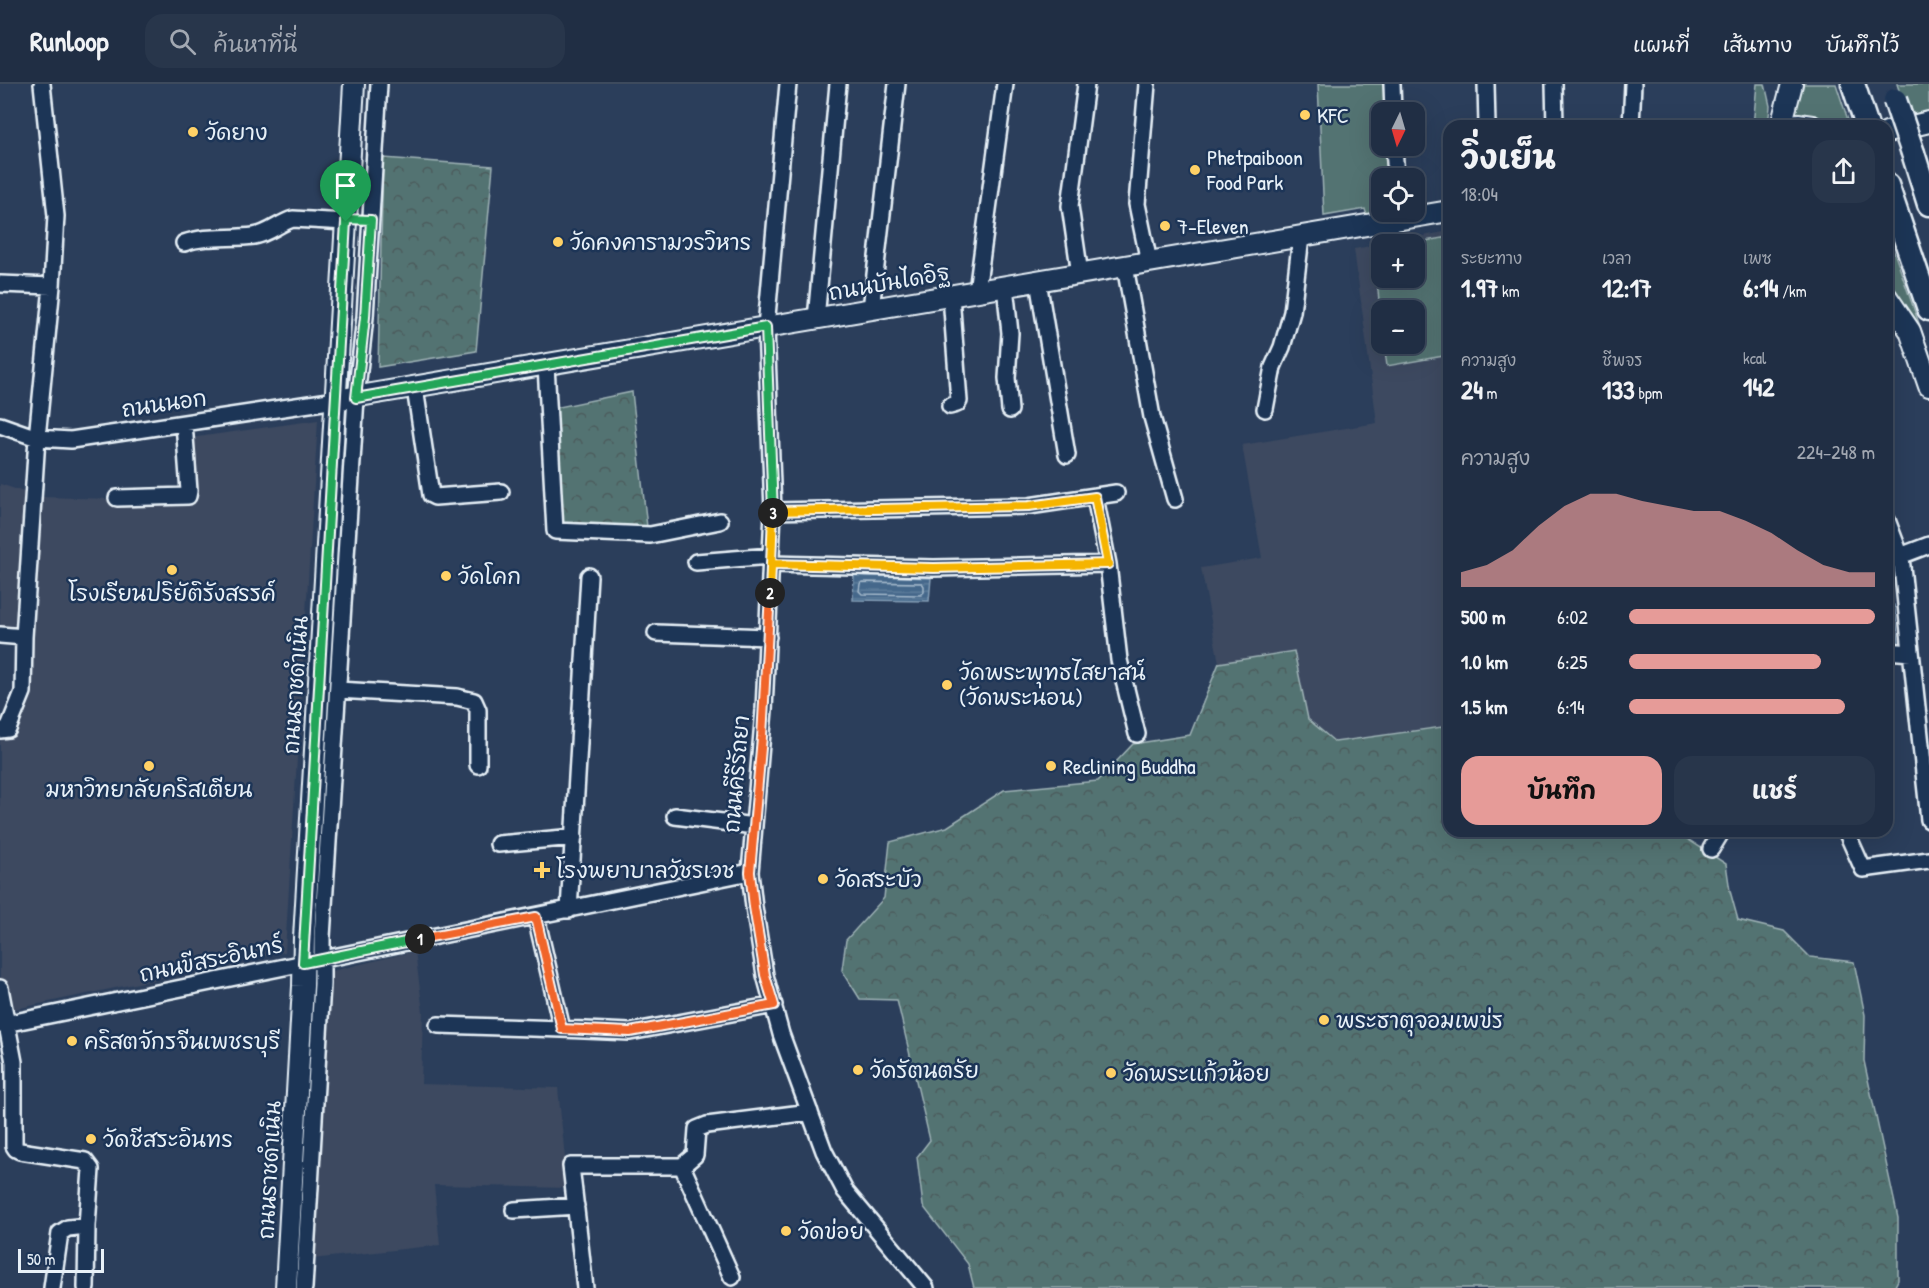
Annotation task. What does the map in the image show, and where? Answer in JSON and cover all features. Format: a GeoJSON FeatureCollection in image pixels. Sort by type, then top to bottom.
{"type":"FeatureCollection","features":[{"type":"Feature","properties":{"kind":"highway"},"geometry":{"type":"LineString","coordinates":[[1892,92],[1929,204]]}},
{"type":"Feature","properties":{"kind":"highway"},"geometry":{"type":"LineString","coordinates":[[1857,93],[1865,120]]}},
{"type":"Feature","properties":{"kind":"highway"},"geometry":{"type":"LineString","coordinates":[[1893,203],[1929,309]]}},
{"type":"Feature","properties":{"kind":"main road","name":"ถนนราชดำเนิน"},"geometry":{"type":"LineString","coordinates":[[286,1288],[298,1236],[308,1063],[336,400],[354,84]]}},
{"type":"Feature","properties":{"kind":"main road"},"geometry":{"type":"LineString","coordinates":[[1783,120],[1792,84]]}},
{"type":"Feature","properties":{"kind":"main road"},"geometry":{"type":"LineString","coordinates":[[1893,131],[1929,122]]}},
{"type":"Feature","properties":{"kind":"main road"},"geometry":{"type":"LineString","coordinates":[[1893,142],[1929,136]]}},
{"type":"Feature","properties":{"kind":"main road","name":"ถนนบันไดอิฐ"},"geometry":{"type":"LineString","coordinates":[[1425,213],[1443,212]]}},
{"type":"Feature","properties":{"kind":"main road","name":"ถนนบันไดอิฐ"},"geometry":{"type":"LineString","coordinates":[[336,400],[1301,237],[1371,222]]}},
{"type":"Feature","properties":{"kind":"main road"},"geometry":{"type":"LineString","coordinates":[[1893,306],[1910,331],[1929,386]]}},
{"type":"Feature","properties":{"kind":"street"},"geometry":{"type":"LineString","coordinates":[[0,730],[8,729],[23,692],[24,637],[37,438],[52,286],[56,216],[42,84]]}},
{"type":"Feature","properties":{"kind":"street"},"geometry":{"type":"LineString","coordinates":[[312,961],[338,690],[379,84]]}},
{"type":"Feature","properties":{"kind":"street","name":"ถนนคีรีรัถยา"},"geometry":{"type":"LineString","coordinates":[[788,84],[766,327],[773,511],[762,737],[750,872],[754,907],[765,975],[782,1034],[824,1151],[845,1191],[926,1288]]}},
{"type":"Feature","properties":{"kind":"street"},"geometry":{"type":"LineString","coordinates":[[816,319],[838,84]]}},
{"type":"Feature","properties":{"kind":"street"},"geometry":{"type":"LineString","coordinates":[[871,309],[897,84]]}},
{"type":"Feature","properties":{"kind":"street"},"geometry":{"type":"LineString","coordinates":[[977,291],[1005,84]]}},
{"type":"Feature","properties":{"kind":"street"},"geometry":{"type":"LineString","coordinates":[[1080,274],[1070,206],[1086,84]]}},
{"type":"Feature","properties":{"kind":"street"},"geometry":{"type":"LineString","coordinates":[[1147,84],[1137,204],[1149,262]]}},
{"type":"Feature","properties":{"kind":"street"},"geometry":{"type":"LineString","coordinates":[[1392,84],[1393,102]]}},
{"type":"Feature","properties":{"kind":"street"},"geometry":{"type":"LineString","coordinates":[[1486,84],[1487,120]]}},
{"type":"Feature","properties":{"kind":"street"},"geometry":{"type":"LineString","coordinates":[[1554,84],[1556,120]]}},
{"type":"Feature","properties":{"kind":"street"},"geometry":{"type":"LineString","coordinates":[[1630,120],[1633,84]]}},
{"type":"Feature","properties":{"kind":"street"},"geometry":{"type":"LineString","coordinates":[[184,243],[214,238],[256,236],[293,219],[371,220]]}},
{"type":"Feature","properties":{"kind":"street"},"geometry":{"type":"LineString","coordinates":[[1264,409],[1273,367],[1282,347],[1292,312],[1301,237]]}},
{"type":"Feature","properties":{"kind":"street"},"geometry":{"type":"LineString","coordinates":[[1125,266],[1152,417],[1175,499]]}},
{"type":"Feature","properties":{"kind":"street"},"geometry":{"type":"LineString","coordinates":[[1038,281],[1066,455]]}},
{"type":"Feature","properties":{"kind":"street"},"geometry":{"type":"LineString","coordinates":[[0,284],[52,286]]}},
{"type":"Feature","properties":{"kind":"street"},"geometry":{"type":"LineString","coordinates":[[1005,286],[1010,333],[1007,378],[1010,410]]}},
{"type":"Feature","properties":{"kind":"street"},"geometry":{"type":"LineString","coordinates":[[950,406],[959,401],[951,296]]}},
{"type":"Feature","properties":{"kind":"street"},"geometry":{"type":"LineString","coordinates":[[546,365],[555,531],[650,535],[720,521]]}},
{"type":"Feature","properties":{"kind":"street"},"geometry":{"type":"LineString","coordinates":[[414,388],[431,495],[435,497],[501,492]]}},
{"type":"Feature","properties":{"kind":"street","name":"ถนนนอก"},"geometry":{"type":"LineString","coordinates":[[0,425],[37,438],[71,440],[336,400]]}},
{"type":"Feature","properties":{"kind":"street"},"geometry":{"type":"LineString","coordinates":[[117,498],[188,496],[184,423]]}},
{"type":"Feature","properties":{"kind":"street"},"geometry":{"type":"LineString","coordinates":[[773,511],[1029,506],[1116,494]]}},
{"type":"Feature","properties":{"kind":"street"},"geometry":{"type":"LineString","coordinates":[[1095,497],[1108,564],[1119,660],[1137,735]]}},
{"type":"Feature","properties":{"kind":"street"},"geometry":{"type":"LineString","coordinates":[[1929,545],[1894,559],[1911,653],[1929,820]]}},
{"type":"Feature","properties":{"kind":"street"},"geometry":{"type":"LineString","coordinates":[[696,562],[771,560],[934,568],[1108,564]]}},
{"type":"Feature","properties":{"kind":"street"},"geometry":{"type":"LineString","coordinates":[[569,910],[589,576]]}},
{"type":"Feature","properties":{"kind":"street"},"geometry":{"type":"LineString","coordinates":[[656,633],[768,637]]}},
{"type":"Feature","properties":{"kind":"street"},"geometry":{"type":"LineString","coordinates":[[0,635],[24,637]]}},
{"type":"Feature","properties":{"kind":"street"},"geometry":{"type":"LineString","coordinates":[[1893,652],[1911,653]]}},
{"type":"Feature","properties":{"kind":"street"},"geometry":{"type":"LineString","coordinates":[[338,690],[457,697],[471,700],[477,704],[478,710],[478,765]]}},
{"type":"Feature","properties":{"kind":"street"},"geometry":{"type":"LineString","coordinates":[[675,816],[754,826]]}},
{"type":"Feature","properties":{"kind":"street"},"geometry":{"type":"LineString","coordinates":[[498,844],[574,837]]}},
{"type":"Feature","properties":{"kind":"street"},"geometry":{"type":"LineString","coordinates":[[1711,849],[1718,837]]}},
{"type":"Feature","properties":{"kind":"street"},"geometry":{"type":"LineString","coordinates":[[1849,837],[1863,869],[1929,860]]}},
{"type":"Feature","properties":{"kind":"street","name":"ถนนขีสระอินทร์"},"geometry":{"type":"LineString","coordinates":[[4,1024],[750,872]]}},
{"type":"Feature","properties":{"kind":"street"},"geometry":{"type":"LineString","coordinates":[[536,917],[562,1029]]}},
{"type":"Feature","properties":{"kind":"street"},"geometry":{"type":"LineString","coordinates":[[0,988],[4,1024],[14,1062],[14,1146],[20,1151],[80,1160],[89,1164],[91,1169],[86,1288]]}},
{"type":"Feature","properties":{"kind":"street"},"geometry":{"type":"LineString","coordinates":[[438,1025],[630,1032],[774,1005]]}},
{"type":"Feature","properties":{"kind":"street"},"geometry":{"type":"LineString","coordinates":[[585,1288],[571,1166],[682,1166],[695,1155],[697,1129],[707,1125],[810,1113]]}},
{"type":"Feature","properties":{"kind":"street"},"geometry":{"type":"LineString","coordinates":[[682,1166],[732,1276]]}},
{"type":"Feature","properties":{"kind":"street"},"geometry":{"type":"LineString","coordinates":[[514,1210],[576,1206]]}},
{"type":"Feature","properties":{"kind":"street"},"geometry":{"type":"LineString","coordinates":[[52,1288],[60,1233],[68,1228],[87,1226]]}},
{"type":"Feature","properties":{"kind":"street"},"geometry":{"type":"LineString","coordinates":[[298,1236],[304,1288]]}},
{"type":"Feature","properties":{"kind":"shaded area"},"geometry":{"type":"Polygon","coordinates":[[[1443,232],[1443,727],[1335,742],[1308,719],[1293,651],[1219,663],[1201,568],[1262,558],[1242,445],[1377,423],[1354,249],[1371,246],[1371,288],[1425,288],[1425,236],[1443,232]]]}},
{"type":"Feature","properties":{"kind":"shaded area"},"geometry":{"type":"Polygon","coordinates":[[[318,420],[285,952],[6,1011],[0,979],[0,736],[30,695],[42,497],[185,501],[183,439],[318,420]]]}},
{"type":"Feature","properties":{"kind":"shaded area"},"geometry":{"type":"Polygon","coordinates":[[[0,484],[24,492],[17,630],[0,629],[0,484]]]}},
{"type":"Feature","properties":{"kind":"shaded area"},"geometry":{"type":"Polygon","coordinates":[[[415,951],[423,1012],[421,1084],[558,1088],[568,1188],[434,1185],[440,1245],[312,1259],[328,972],[415,951]]]}},
{"type":"Feature","properties":{"kind":"green space"},"geometry":{"type":"Polygon","coordinates":[[[1318,84],[1391,84],[1392,102],[1371,102],[1371,156],[1393,156],[1394,168],[1371,168],[1371,215],[1367,216],[1365,209],[1324,216],[1318,84]]]}},
{"type":"Feature","properties":{"kind":"green space"},"geometry":{"type":"Polygon","coordinates":[[[1757,84],[1765,84],[1770,106],[1769,120],[1754,120],[1757,84]]]}},
{"type":"Feature","properties":{"kind":"green space"},"geometry":{"type":"Polygon","coordinates":[[[1798,84],[1836,84],[1848,120],[1821,120],[1816,117],[1792,113],[1798,84]]]}},
{"type":"Feature","properties":{"kind":"green space"},"geometry":{"type":"Polygon","coordinates":[[[1897,84],[1929,84],[1929,112],[1912,119],[1897,84]]]}},
{"type":"Feature","properties":{"kind":"green space"},"geometry":{"type":"Polygon","coordinates":[[[383,158],[493,166],[476,351],[378,367],[383,158]]]}},
{"type":"Feature","properties":{"kind":"green space"},"geometry":{"type":"Polygon","coordinates":[[[1443,238],[1443,356],[1387,366],[1385,354],[1425,354],[1425,300],[1379,300],[1378,288],[1425,288],[1425,241],[1443,238]]]}},
{"type":"Feature","properties":{"kind":"green space"},"geometry":{"type":"Polygon","coordinates":[[[1893,249],[1929,352],[1929,363],[1904,312],[1893,295],[1893,249]]]}},
{"type":"Feature","properties":{"kind":"green space"},"geometry":{"type":"Polygon","coordinates":[[[632,392],[647,527],[561,526],[554,408],[632,392]]]}},
{"type":"Feature","properties":{"kind":"green space"},"geometry":{"type":"Polygon","coordinates":[[[1294,651],[1308,719],[1335,742],[1443,727],[1443,837],[1684,837],[1726,864],[1738,920],[1784,931],[1810,957],[1854,962],[1865,1015],[1864,1061],[1898,1218],[1898,1280],[1894,1288],[974,1288],[968,1264],[923,1206],[917,1157],[930,1140],[897,1000],[860,999],[842,970],[846,940],[884,898],[890,842],[947,827],[1004,790],[1098,781],[1133,744],[1190,735],[1219,663],[1294,651]]]}},
{"type":"Feature","properties":{"kind":"water"},"geometry":{"type":"Polygon","coordinates":[[[854,575],[931,578],[929,601],[853,600],[854,575]]]}},
{"type":"Feature","properties":{"kind":"water"},"geometry":{"type":"Polygon","coordinates":[[[1894,605],[1899,643],[1893,642],[1894,605]]]}},
{"type":"Feature","properties":{"kind":"place","name":"KFC"},"geometry":{"type":"Point","coordinates":[1305,115]}},
{"type":"Feature","properties":{"kind":"place","name":"วัดยาง"},"geometry":{"type":"Point","coordinates":[193,132]}},
{"type":"Feature","properties":{"kind":"place","name":"Phetpaiboon Food Park"},"geometry":{"type":"Point","coordinates":[1195,170]}},
{"type":"Feature","properties":{"kind":"place","name":"7-Eleven"},"geometry":{"type":"Point","coordinates":[1165,226]}},
{"type":"Feature","properties":{"kind":"place","name":"วัดคงคารามวรวิหาร"},"geometry":{"type":"Point","coordinates":[558,242]}},
{"type":"Feature","properties":{"kind":"place","name":"โรงเรียนปริยัติรังสรรค์"},"geometry":{"type":"Point","coordinates":[172,570]}},
{"type":"Feature","properties":{"kind":"place","name":"วัดโคก"},"geometry":{"type":"Point","coordinates":[446,576]}},
{"type":"Feature","properties":{"kind":"place","name":"วัดพระพุทธไสยาสน์ (วัดพระนอน)"},"geometry":{"type":"Point","coordinates":[947,685]}},
{"type":"Feature","properties":{"kind":"place","name":"มหาวิทยาลัยคริสเตียน"},"geometry":{"type":"Point","coordinates":[149,766]}},
{"type":"Feature","properties":{"kind":"place","name":"Reclining Buddha"},"geometry":{"type":"Point","coordinates":[1051,766]}},
{"type":"Feature","properties":{"kind":"place","name":"โรงพยาบาลวัชรเวช"},"geometry":{"type":"Point","coordinates":[542,870]}},
{"type":"Feature","properties":{"kind":"place","name":"วัดสระบัว"},"geometry":{"type":"Point","coordinates":[823,879]}},
{"type":"Feature","properties":{"kind":"place","name":"พระธาตุจอมเพข่ร"},"geometry":{"type":"Point","coordinates":[1324,1020]}},
{"type":"Feature","properties":{"kind":"place","name":"คริสตจักรจีนเพชรบุรี"},"geometry":{"type":"Point","coordinates":[72,1041]}},
{"type":"Feature","properties":{"kind":"place","name":"วัดรัตนตรัย"},"geometry":{"type":"Point","coordinates":[858,1070]}},
{"type":"Feature","properties":{"kind":"place","name":"วัดพระแก้วน้อย"},"geometry":{"type":"Point","coordinates":[1111,1073]}},
{"type":"Feature","properties":{"kind":"place","name":"วัดชีสระอินทร"},"geometry":{"type":"Point","coordinates":[91,1139]}},
{"type":"Feature","properties":{"kind":"place","name":"วัดข่อย"},"geometry":{"type":"Point","coordinates":[786,1231]}},
{"type":"Feature","properties":{"kind":"route"},"geometry":{"type":"LineString","coordinates":[[346,222],[303,963],[536,917],[562,1029],[630,1032],[774,1005],[765,975],[750,872],[764,710],[773,511],[1029,506],[1095,497],[1108,564],[934,568],[771,564],[773,511],[766,327],[356,398],[365,317],[371,220],[346,219],[346,222]]}}]}
